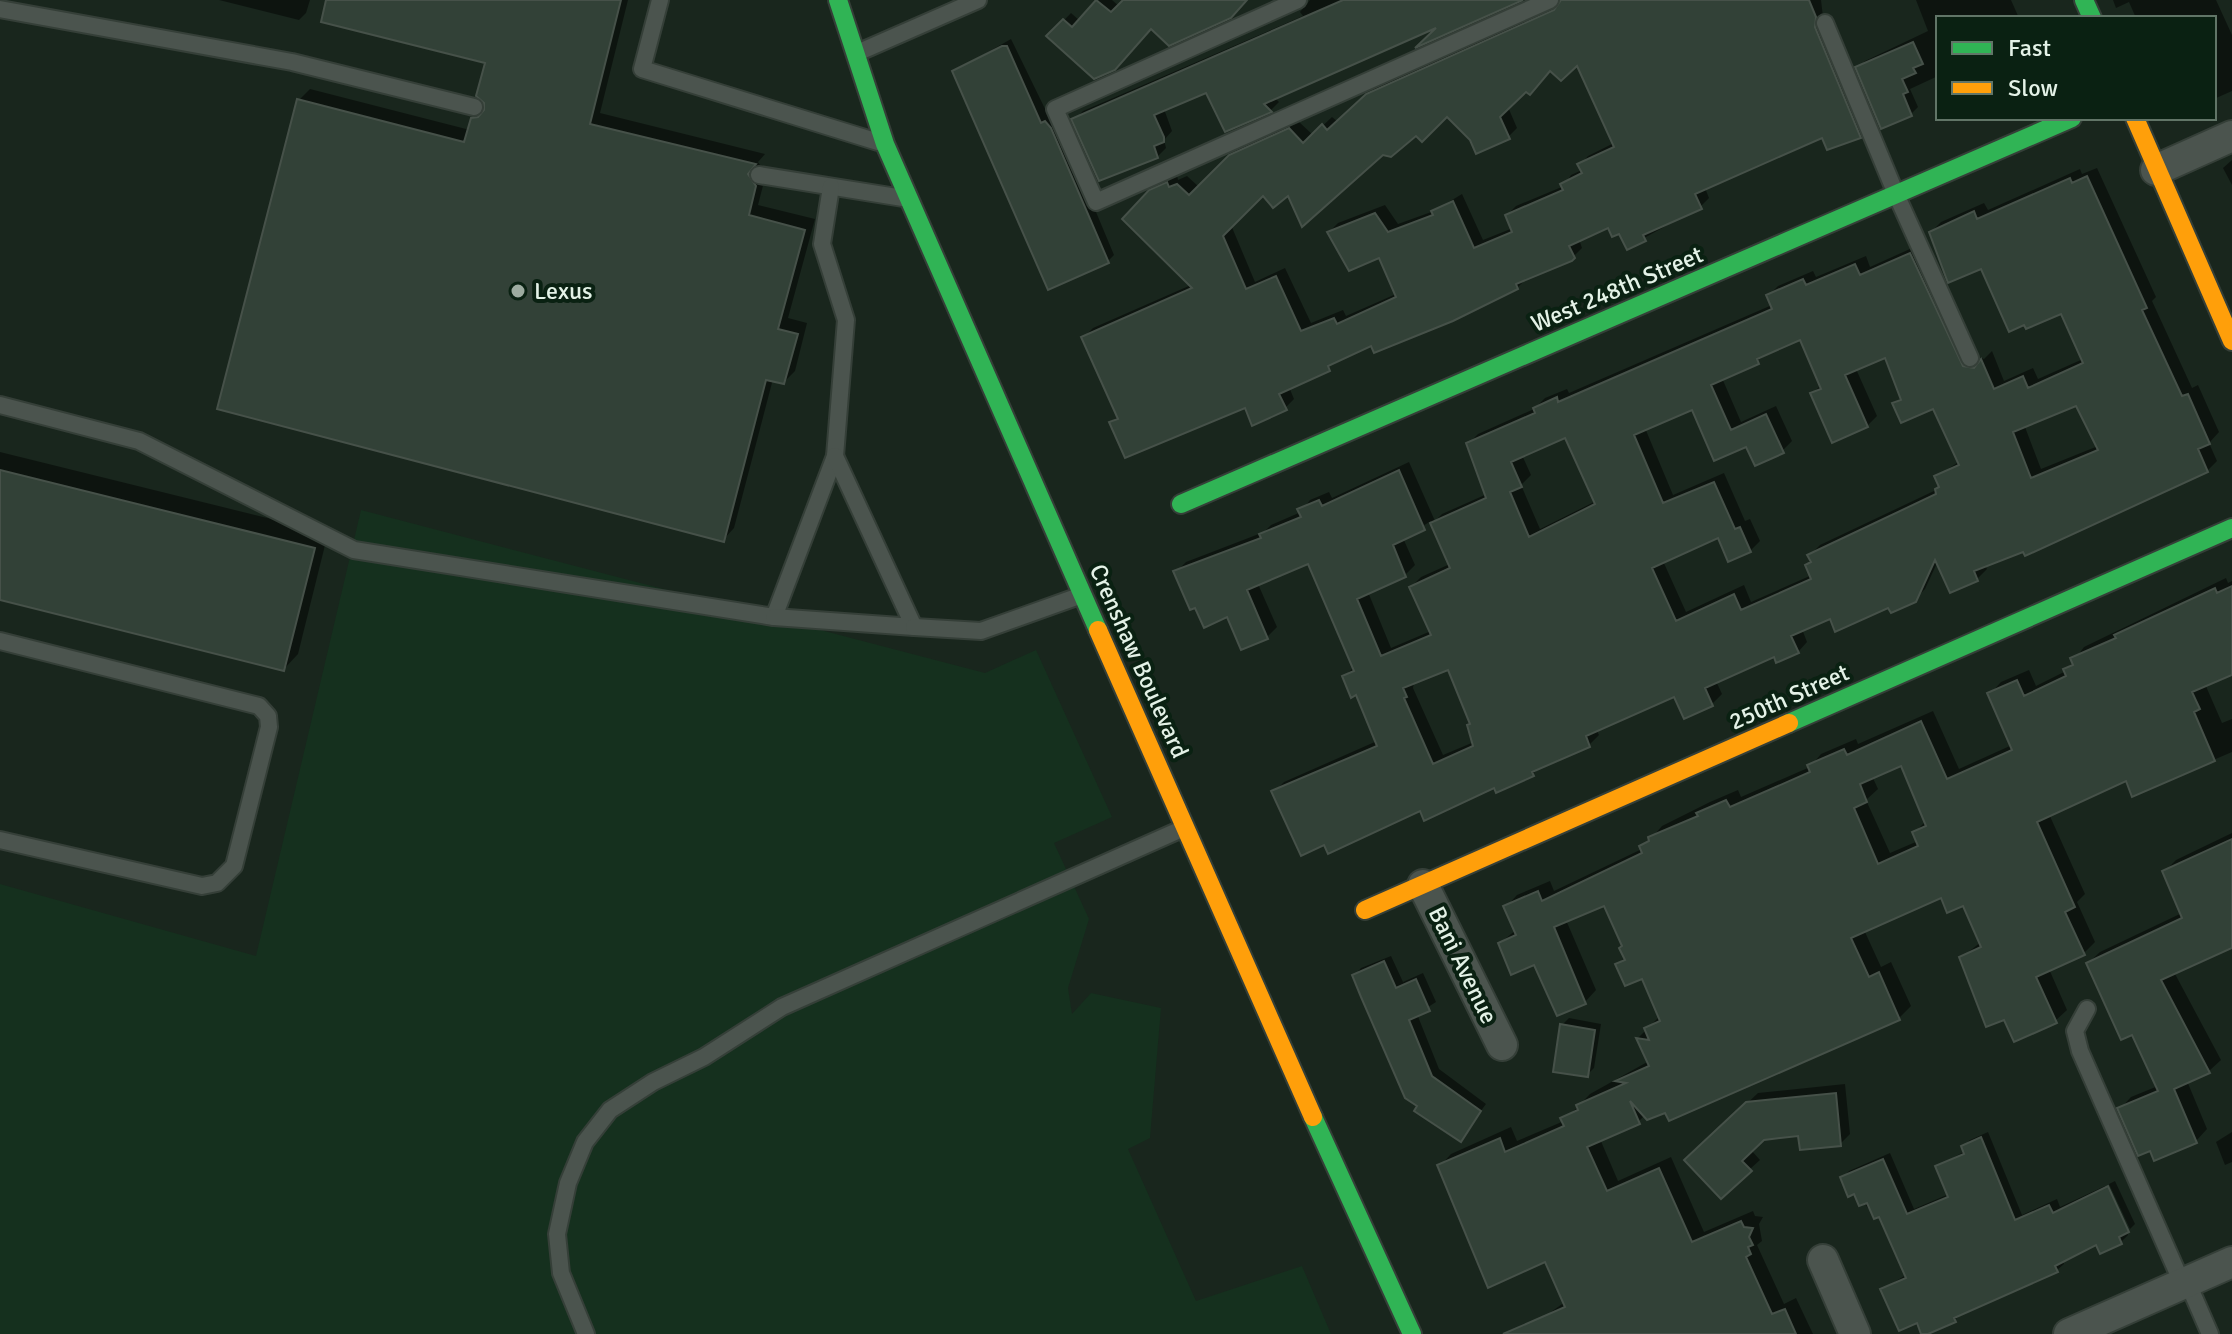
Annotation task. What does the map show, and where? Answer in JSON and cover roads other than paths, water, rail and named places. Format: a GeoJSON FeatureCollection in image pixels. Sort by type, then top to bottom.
{"type":"FeatureCollection","features":[{"type":"Feature","properties":{"kind":"street","name":"Crenshaw Boulevard"},"geometry":{"type":"LineString","coordinates":[[838,0],[885,144],[1412,1334]]}},
{"type":"Feature","properties":{"kind":"street","name":"West 248th Street"},"geometry":{"type":"LineString","coordinates":[[1181,504],[2067,120]]}},
{"type":"Feature","properties":{"kind":"street"},"geometry":{"type":"LineString","coordinates":[[2136,120],[2232,341]]}},
{"type":"Feature","properties":{"kind":"street"},"geometry":{"type":"LineString","coordinates":[[2156,170],[2232,136]]}},
{"type":"Feature","properties":{"kind":"street","name":"250th Street"},"geometry":{"type":"LineString","coordinates":[[1365,910],[2232,528]]}},
{"type":"Feature","properties":{"kind":"street","name":"Bani Avenue"},"geometry":{"type":"LineString","coordinates":[[1423,885],[1502,1045]]}},
{"type":"Feature","properties":{"kind":"street"},"geometry":{"type":"LineString","coordinates":[[1823,1260],[1855,1334]]}},
{"type":"Feature","properties":{"kind":"street"},"geometry":{"type":"LineString","coordinates":[[2069,1334],[2232,1262]]}},
{"type":"Feature","properties":{"kind":"lane"},"geometry":{"type":"LineString","coordinates":[[660,0],[642,69],[885,144]]}},
{"type":"Feature","properties":{"kind":"lane"},"geometry":{"type":"LineString","coordinates":[[855,53],[978,0]]}},
{"type":"Feature","properties":{"kind":"lane"},"geometry":{"type":"LineString","coordinates":[[1298,0],[1055,109],[1096,202],[1550,0]]}},
{"type":"Feature","properties":{"kind":"lane"},"geometry":{"type":"LineString","coordinates":[[0,9],[280,59],[474,107]]}},
{"type":"Feature","properties":{"kind":"lane"},"geometry":{"type":"LineString","coordinates":[[1825,23],[1896,194],[1970,358]]}},
{"type":"Feature","properties":{"kind":"lane"},"geometry":{"type":"LineString","coordinates":[[759,175],[909,199]]}},
{"type":"Feature","properties":{"kind":"lane"},"geometry":{"type":"LineString","coordinates":[[774,617],[835,456],[846,320],[822,244],[831,187]]}},
{"type":"Feature","properties":{"kind":"lane"},"geometry":{"type":"LineString","coordinates":[[0,405],[139,441],[354,550],[774,617],[914,627],[981,631],[1084,594]]}},
{"type":"Feature","properties":{"kind":"lane"},"geometry":{"type":"LineString","coordinates":[[835,456],[914,627]]}},
{"type":"Feature","properties":{"kind":"lane"},"geometry":{"type":"LineString","coordinates":[[0,641],[259,706],[268,716],[269,727],[234,866],[217,883],[202,886],[0,840]]}},
{"type":"Feature","properties":{"kind":"lane"},"geometry":{"type":"LineString","coordinates":[[586,1334],[561,1273],[557,1234],[568,1183],[585,1142],[610,1110],[653,1082],[704,1057],[782,1007],[1186,828]]}},
{"type":"Feature","properties":{"kind":"lane"},"geometry":{"type":"LineString","coordinates":[[2087,1009],[2075,1031],[2080,1051],[2210,1334]]}},
{"type":"Feature","properties":{"kind":"place","name":"Lexus"},"geometry":{"type":"Point","coordinates":[518,291]}}]}
